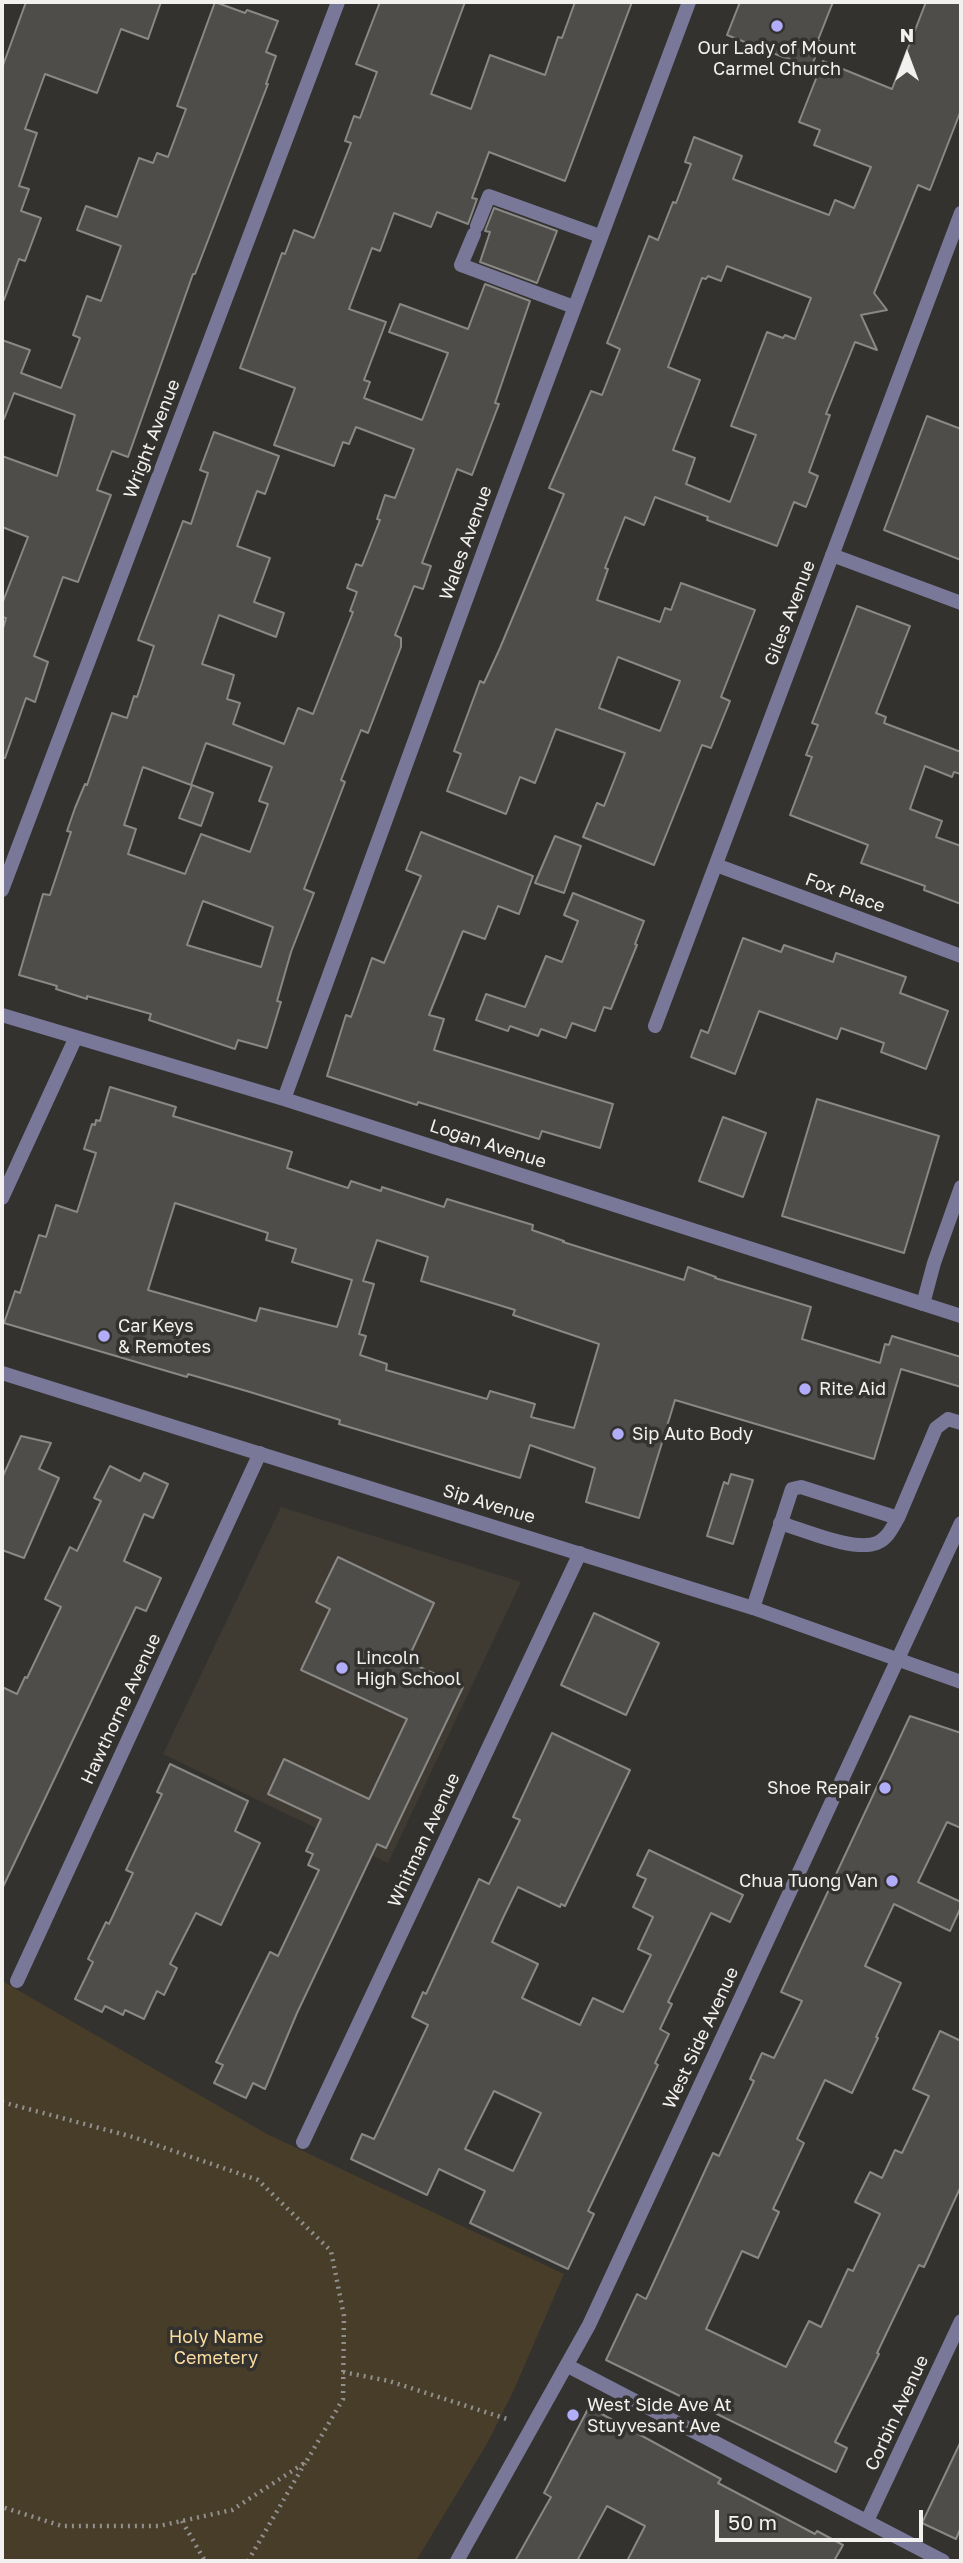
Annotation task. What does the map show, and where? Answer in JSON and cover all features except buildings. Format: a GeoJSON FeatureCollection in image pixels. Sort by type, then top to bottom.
{"type":"FeatureCollection","features":[{"type":"Feature","properties":{"kind":"street","name":"Wright Avenue"},"geometry":{"type":"LineString","coordinates":[[2,890],[338,2]]}},
{"type":"Feature","properties":{"kind":"street","name":"Wales Avenue"},"geometry":{"type":"LineString","coordinates":[[284,1098],[600,236],[689,2]]}},
{"type":"Feature","properties":{"kind":"street"},"geometry":{"type":"LineString","coordinates":[[574,307],[461,265],[489,196],[600,236]]}},
{"type":"Feature","properties":{"kind":"street","name":"Giles Avenue"},"geometry":{"type":"LineString","coordinates":[[655,1026],[832,555],[956,243],[961,213]]}},
{"type":"Feature","properties":{"kind":"street"},"geometry":{"type":"LineString","coordinates":[[832,555],[961,603]]}},
{"type":"Feature","properties":{"kind":"street","name":"Fox Place"},"geometry":{"type":"LineString","coordinates":[[716,865],[961,956]]}},
{"type":"Feature","properties":{"kind":"street","name":"Logan Avenue"},"geometry":{"type":"LineString","coordinates":[[2,1015],[284,1098],[961,1316]]}},
{"type":"Feature","properties":{"kind":"street"},"geometry":{"type":"LineString","coordinates":[[2,1198],[76,1037]]}},
{"type":"Feature","properties":{"kind":"street"},"geometry":{"type":"LineString","coordinates":[[923,1304],[934,1263],[961,1187]]}},
{"type":"Feature","properties":{"kind":"street","name":"Sip Avenue"},"geometry":{"type":"LineString","coordinates":[[2,1373],[753,1608],[961,1682]]}},
{"type":"Feature","properties":{"kind":"street"},"geometry":{"type":"LineString","coordinates":[[780,1523],[855,1545],[876,1544],[889,1535],[898,1518],[936,1428],[948,1419],[961,1423]]}},
{"type":"Feature","properties":{"kind":"street","name":"Hawthorne Avenue"},"geometry":{"type":"LineString","coordinates":[[17,1981],[260,1453]]}},
{"type":"Feature","properties":{"kind":"street"},"geometry":{"type":"LineString","coordinates":[[753,1608],[792,1489],[801,1487],[898,1518]]}},
{"type":"Feature","properties":{"kind":"street","name":"West Side Avenue"},"geometry":{"type":"LineString","coordinates":[[457,2561],[589,2325],[961,1523]]}},
{"type":"Feature","properties":{"kind":"street","name":"Whitman Avenue"},"geometry":{"type":"LineString","coordinates":[[303,2142],[580,1553]]}},
{"type":"Feature","properties":{"kind":"street","name":"Corbin Avenue"},"geometry":{"type":"LineString","coordinates":[[867,2521],[961,2321]]}},
{"type":"Feature","properties":{"kind":"street"},"geometry":{"type":"LineString","coordinates":[[568,2366],[943,2561]]}},
{"type":"Feature","properties":{"kind":"path"},"geometry":{"type":"LineString","coordinates":[[2,2102],[134,2137],[258,2180],[331,2252],[344,2316],[343,2399],[248,2561]]}},
{"type":"Feature","properties":{"kind":"path"},"geometry":{"type":"LineString","coordinates":[[343,2372],[389,2381],[507,2419]]}},
{"type":"Feature","properties":{"kind":"path"},"geometry":{"type":"LineString","coordinates":[[2,2507],[62,2526],[159,2526],[232,2510],[306,2462]]}},
{"type":"Feature","properties":{"kind":"path"},"geometry":{"type":"LineString","coordinates":[[182,2521],[205,2561]]}},
{"type":"Feature","properties":{"kind":"shaded area","name":"Lincoln High School"},"geometry":{"type":"Polygon","coordinates":[[[281,1507],[521,1582],[388,1863],[163,1754],[281,1507]]]}},
{"type":"Feature","properties":{"kind":"green space","name":"Holy Name Cemetery"},"geometry":{"type":"Polygon","coordinates":[[[2,1981],[267,2134],[564,2274],[513,2392],[488,2442],[416,2561],[2,2561],[2,1981]]]}},
{"type":"Feature","properties":{"kind":"place","name":"Our Lady of Mount Carmel Church"},"geometry":{"type":"Point","coordinates":[777,26]}},
{"type":"Feature","properties":{"kind":"place","name":"Car Keys & Remotes"},"geometry":{"type":"Point","coordinates":[104,1336]}},
{"type":"Feature","properties":{"kind":"place","name":"Rite Aid"},"geometry":{"type":"Point","coordinates":[805,1389]}},
{"type":"Feature","properties":{"kind":"place","name":"Sip Auto Body"},"geometry":{"type":"Point","coordinates":[618,1434]}},
{"type":"Feature","properties":{"kind":"place","name":"Lincoln High School"},"geometry":{"type":"Point","coordinates":[342,1668]}},
{"type":"Feature","properties":{"kind":"place","name":"Shoe Repair"},"geometry":{"type":"Point","coordinates":[885,1788]}},
{"type":"Feature","properties":{"kind":"place","name":"Chua Tuong Van"},"geometry":{"type":"Point","coordinates":[892,1881]}},
{"type":"Feature","properties":{"kind":"place","name":"West Side Ave At Stuyvesant Ave"},"geometry":{"type":"Point","coordinates":[573,2415]}}]}
